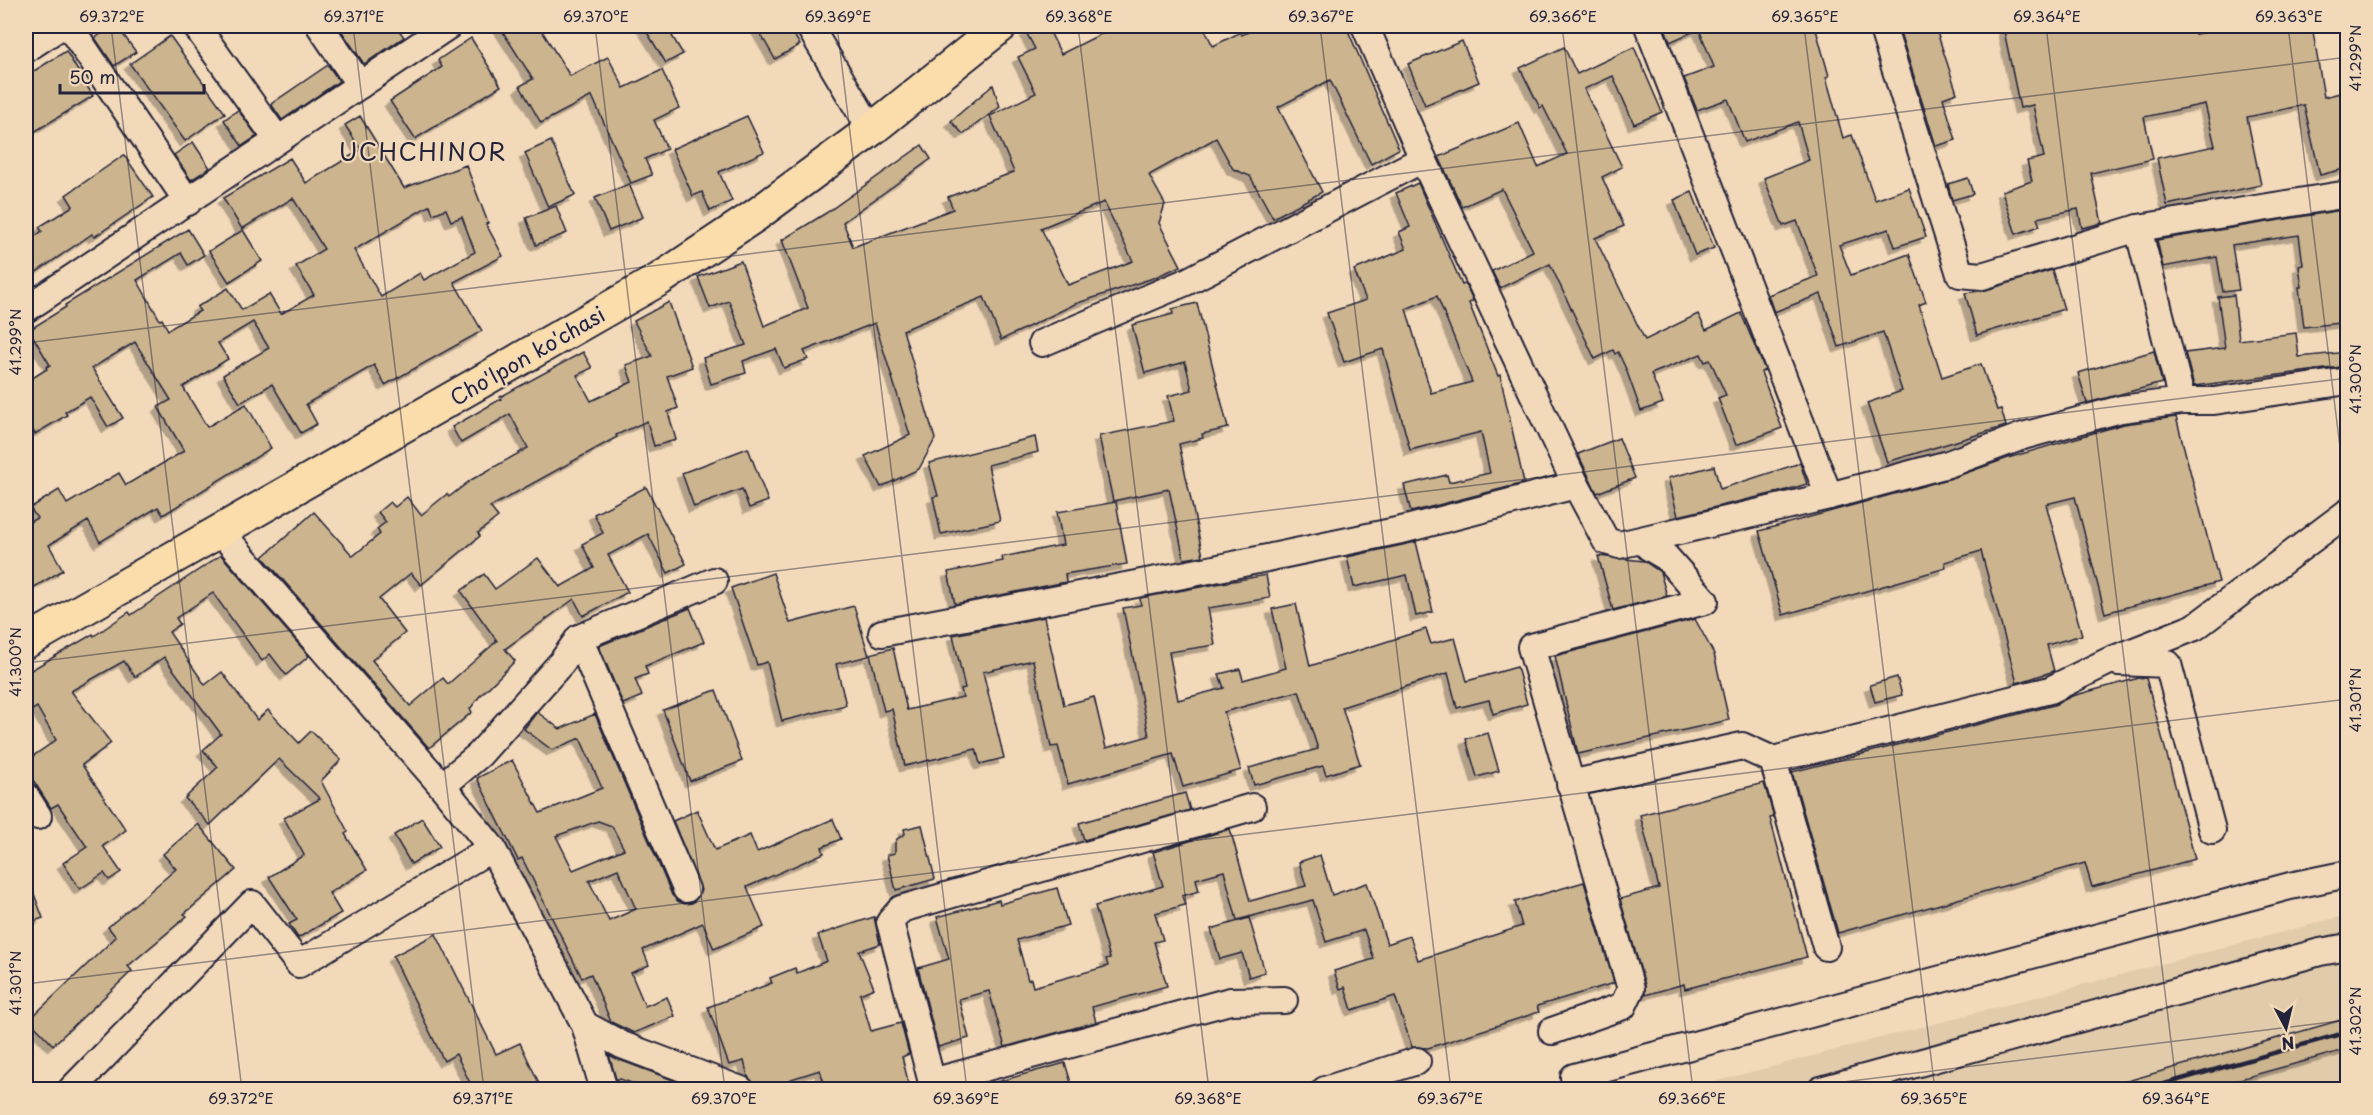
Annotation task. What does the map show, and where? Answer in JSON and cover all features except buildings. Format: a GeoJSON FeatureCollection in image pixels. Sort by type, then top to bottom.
{"type":"FeatureCollection","features":[{"type":"Feature","properties":{"kind":"main road","name":"Cho'lpon ko'chasi"},"geometry":{"type":"LineString","coordinates":[[26,642],[660,279],[756,215],[871,130],[1001,26]]}},
{"type":"Feature","properties":{"kind":"street"},"geometry":{"type":"LineString","coordinates":[[26,49],[61,26]]}},
{"type":"Feature","properties":{"kind":"street"},"geometry":{"type":"LineString","coordinates":[[69,26],[188,202]]}},
{"type":"Feature","properties":{"kind":"street"},"geometry":{"type":"LineString","coordinates":[[196,26],[277,139]]}},
{"type":"Feature","properties":{"kind":"street"},"geometry":{"type":"LineString","coordinates":[[320,26],[360,85]]}},
{"type":"Feature","properties":{"kind":"street"},"geometry":{"type":"LineString","coordinates":[[26,309],[448,26]]}},
{"type":"Feature","properties":{"kind":"street"},"geometry":{"type":"LineString","coordinates":[[809,26],[871,130]]}},
{"type":"Feature","properties":{"kind":"street"},"geometry":{"type":"LineString","coordinates":[[1365,26],[1423,159],[1576,485],[1606,541],[1618,545],[1643,540],[1829,496],[1948,464],[2023,436],[2121,409],[2182,401],[2214,401],[2348,381]]}},
{"type":"Feature","properties":{"kind":"street"},"geometry":{"type":"LineString","coordinates":[[1648,26],[1829,496]]}},
{"type":"Feature","properties":{"kind":"street"},"geometry":{"type":"LineString","coordinates":[[1882,26],[1960,274],[1982,276],[2138,228],[2348,194]]}},
{"type":"Feature","properties":{"kind":"street"},"geometry":{"type":"LineString","coordinates":[[1042,343],[1186,282],[1423,159]]}},
{"type":"Feature","properties":{"kind":"street"},"geometry":{"type":"LineString","coordinates":[[2138,228],[2182,401]]}},
{"type":"Feature","properties":{"kind":"street"},"geometry":{"type":"LineString","coordinates":[[882,633],[1394,532],[1576,485]]}},
{"type":"Feature","properties":{"kind":"street"},"geometry":{"type":"LineString","coordinates":[[1570,784],[1742,746],[1773,760],[2050,690],[2109,661],[2195,627],[2348,512]]}},
{"type":"Feature","properties":{"kind":"street"},"geometry":{"type":"LineString","coordinates":[[219,530],[442,786],[492,848],[585,1025],[604,1089]]}},
{"type":"Feature","properties":{"kind":"street"},"geometry":{"type":"LineString","coordinates":[[1552,1031],[1623,1006],[1631,989],[1531,647],[1705,601],[1666,557],[1649,547],[1643,540]]}},
{"type":"Feature","properties":{"kind":"street"},"geometry":{"type":"LineString","coordinates":[[442,786],[479,755],[562,662],[579,638],[714,581]]}},
{"type":"Feature","properties":{"kind":"street"},"geometry":{"type":"LineString","coordinates":[[2168,664],[2195,627]]}},
{"type":"Feature","properties":{"kind":"street"},"geometry":{"type":"LineString","coordinates":[[579,638],[686,889]]}},
{"type":"Feature","properties":{"kind":"street"},"geometry":{"type":"LineString","coordinates":[[2109,661],[2168,664]]}},
{"type":"Feature","properties":{"kind":"street"},"geometry":{"type":"LineString","coordinates":[[2168,664],[2212,830]]}},
{"type":"Feature","properties":{"kind":"street"},"geometry":{"type":"LineString","coordinates":[[1773,760],[1826,947]]}},
{"type":"Feature","properties":{"kind":"street"},"geometry":{"type":"LineString","coordinates":[[1252,807],[901,909],[890,922],[933,1086],[1230,1001],[1284,1000]]}},
{"type":"Feature","properties":{"kind":"street"},"geometry":{"type":"LineString","coordinates":[[71,1089],[252,904],[299,964],[492,848]]}},
{"type":"Feature","properties":{"kind":"street"},"geometry":{"type":"LineString","coordinates":[[1574,1077],[2290,886],[2348,874]]}},
{"type":"Feature","properties":{"kind":"street"},"geometry":{"type":"LineString","coordinates":[[1821,1089],[2320,952],[2348,947]]}},
{"type":"Feature","properties":{"kind":"street"},"geometry":{"type":"LineString","coordinates":[[585,1025],[622,1045],[741,1089]]}},
{"type":"Feature","properties":{"kind":"street"},"geometry":{"type":"LineString","coordinates":[[1325,1089],[1417,1061]]}},
{"type":"Feature","properties":{"kind":"shaded area"},"geometry":{"type":"Polygon","coordinates":[[[2347,915],[2347,1089],[1687,1089],[2347,915]]]}},
{"type":"Feature","properties":{"kind":"railway"},"geometry":{"type":"LineString","coordinates":[[2143,1090],[2348,1032]]}},
{"type":"Feature","properties":{"kind":"district","name":"UCHCHINOR"},"geometry":{"type":"Point","coordinates":[423,151]}}]}
